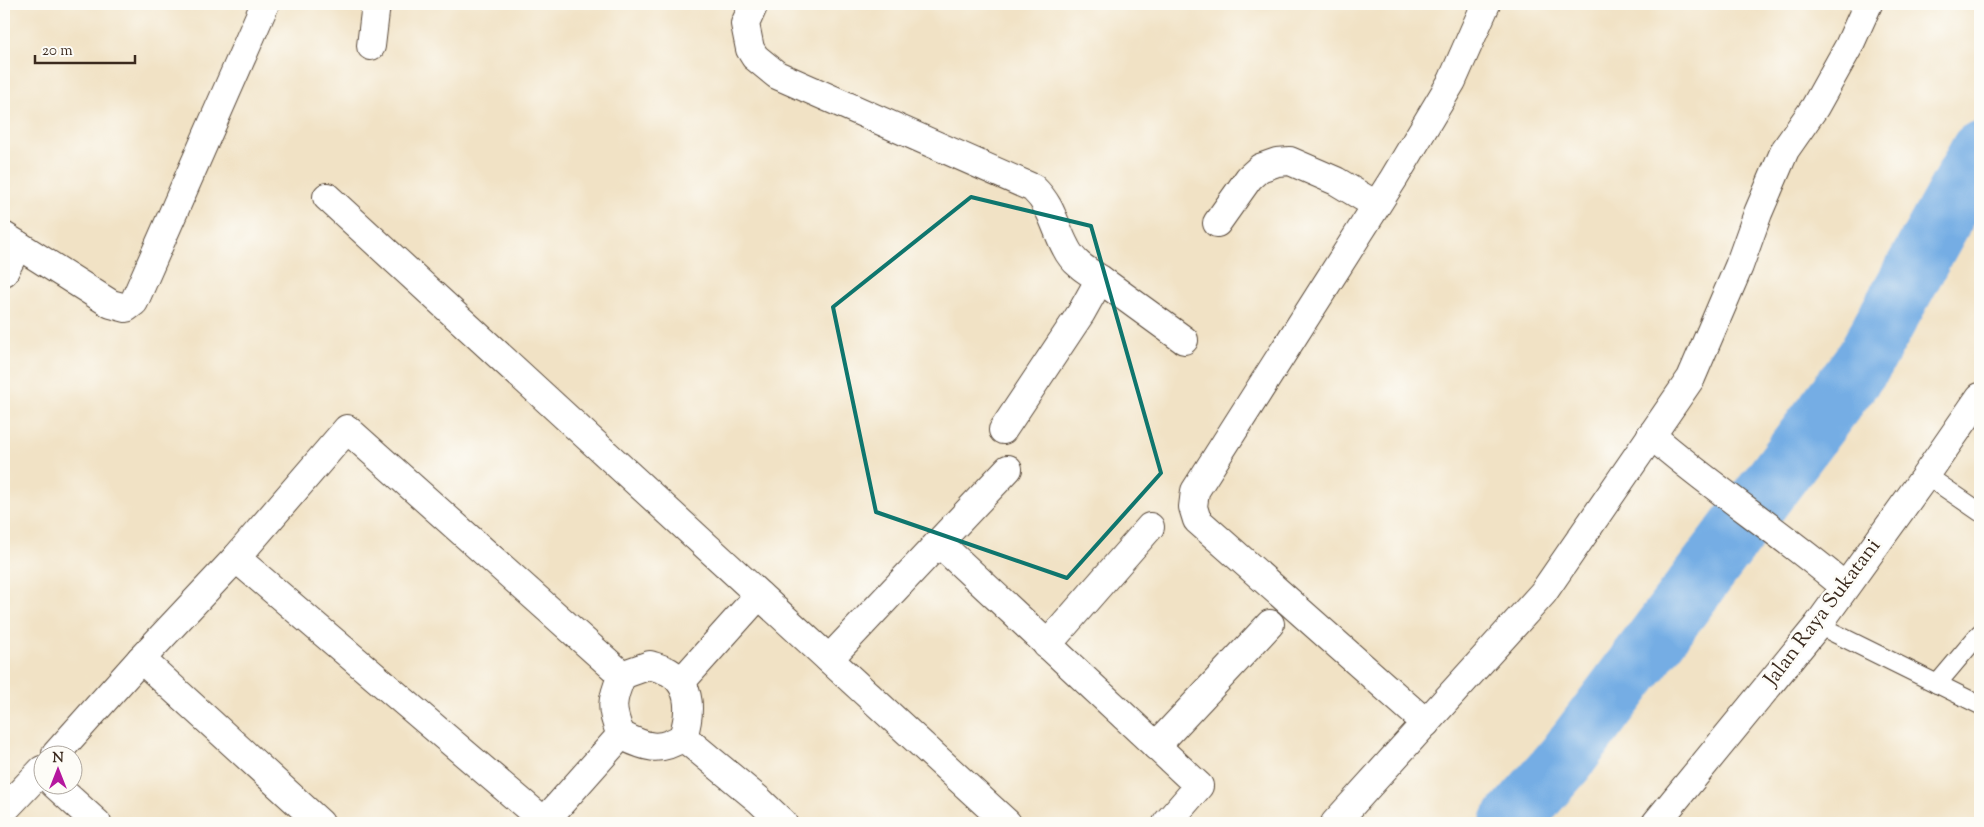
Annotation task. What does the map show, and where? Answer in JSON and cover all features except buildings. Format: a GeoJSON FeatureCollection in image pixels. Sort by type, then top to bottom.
{"type":"FeatureCollection","features":[{"type":"Feature","properties":{"kind":"street"},"geometry":{"type":"LineString","coordinates":[[4,272],[11,240],[111,304],[126,308],[134,302],[265,4]]}},
{"type":"Feature","properties":{"kind":"street"},"geometry":{"type":"LineString","coordinates":[[371,46],[376,4]]}},
{"type":"Feature","properties":{"kind":"street"},"geometry":{"type":"LineString","coordinates":[[754,4],[745,24],[750,49],[755,58],[777,75],[1033,188],[1050,210],[1066,249],[1078,264],[1184,340]]}},
{"type":"Feature","properties":{"kind":"street"},"geometry":{"type":"LineString","coordinates":[[1426,723],[1197,520],[1193,507],[1196,491],[1452,81],[1486,4]]}},
{"type":"Feature","properties":{"kind":"street"},"geometry":{"type":"LineString","coordinates":[[1335,823],[1543,593],[1691,378],[1739,266],[1758,213],[1785,150],[1820,98],[1849,46],[1868,4]]}},
{"type":"Feature","properties":{"kind":"street"},"geometry":{"type":"LineString","coordinates":[[1216,224],[1249,178],[1260,168],[1277,162],[1290,161],[1336,181],[1376,205]]}},
{"type":"Feature","properties":{"kind":"street"},"geometry":{"type":"LineString","coordinates":[[327,198],[1007,823]]}},
{"type":"Feature","properties":{"kind":"street"},"geometry":{"type":"LineString","coordinates":[[1003,430],[1081,312],[1100,279]]}},
{"type":"Feature","properties":{"kind":"street","name":"Jalan Raya Sukatani"},"geometry":{"type":"LineString","coordinates":[[1656,823],[1818,625],[1980,397]]}},
{"type":"Feature","properties":{"kind":"street"},"geometry":{"type":"LineString","coordinates":[[70,744],[141,659],[236,558],[347,429],[622,675]]}},
{"type":"Feature","properties":{"kind":"street"},"geometry":{"type":"LineString","coordinates":[[1651,435],[1700,476],[1803,551],[1844,586]]}},
{"type":"Feature","properties":{"kind":"street"},"geometry":{"type":"LineString","coordinates":[[829,660],[1008,469]]}},
{"type":"Feature","properties":{"kind":"street"},"geometry":{"type":"LineString","coordinates":[[1047,644],[1150,527]]}},
{"type":"Feature","properties":{"kind":"street"},"geometry":{"type":"LineString","coordinates":[[939,543],[1199,786],[1167,823]]}},
{"type":"Feature","properties":{"kind":"street"},"geometry":{"type":"LineString","coordinates":[[236,558],[544,823],[621,735]]}},
{"type":"Feature","properties":{"kind":"street"},"geometry":{"type":"LineString","coordinates":[[681,682],[759,595]]}},
{"type":"Feature","properties":{"kind":"street"},"geometry":{"type":"LineString","coordinates":[[1156,746],[1270,624]]}},
{"type":"Feature","properties":{"kind":"street"},"geometry":{"type":"LineString","coordinates":[[141,659],[320,823]]}},
{"type":"Feature","properties":{"kind":"street"},"geometry":{"type":"LineString","coordinates":[[650,665],[670,673],[681,682],[688,697],[687,725],[683,737],[671,745],[642,746],[621,735],[612,715],[614,694],[622,675],[650,665]]}},
{"type":"Feature","properties":{"kind":"street"},"geometry":{"type":"LineString","coordinates":[[683,737],[759,800],[782,823]]}},
{"type":"Feature","properties":{"kind":"street"},"geometry":{"type":"LineString","coordinates":[[4,810],[32,785]]}},
{"type":"Feature","properties":{"kind":"street"},"geometry":{"type":"LineString","coordinates":[[69,794],[96,823]]}},
{"type":"Feature","properties":{"kind":"lane"},"geometry":{"type":"LineString","coordinates":[[1926,475],[1980,512]]}},
{"type":"Feature","properties":{"kind":"lane"},"geometry":{"type":"LineString","coordinates":[[1818,625],[1980,705]]}},
{"type":"Feature","properties":{"kind":"lane"},"geometry":{"type":"LineString","coordinates":[[1937,684],[1980,633]]}},
{"type":"Feature","properties":{"kind":"highlighted area"},"geometry":{"type":"Polygon","coordinates":[[[971,197],[1091,226],[1161,473],[1067,578],[876,512],[833,307],[971,197]]]}},
{"type":"Feature","properties":{"kind":"waterway"},"geometry":{"type":"LineString","coordinates":[[1510,823],[1565,760],[1864,361],[1980,151]]}}]}
